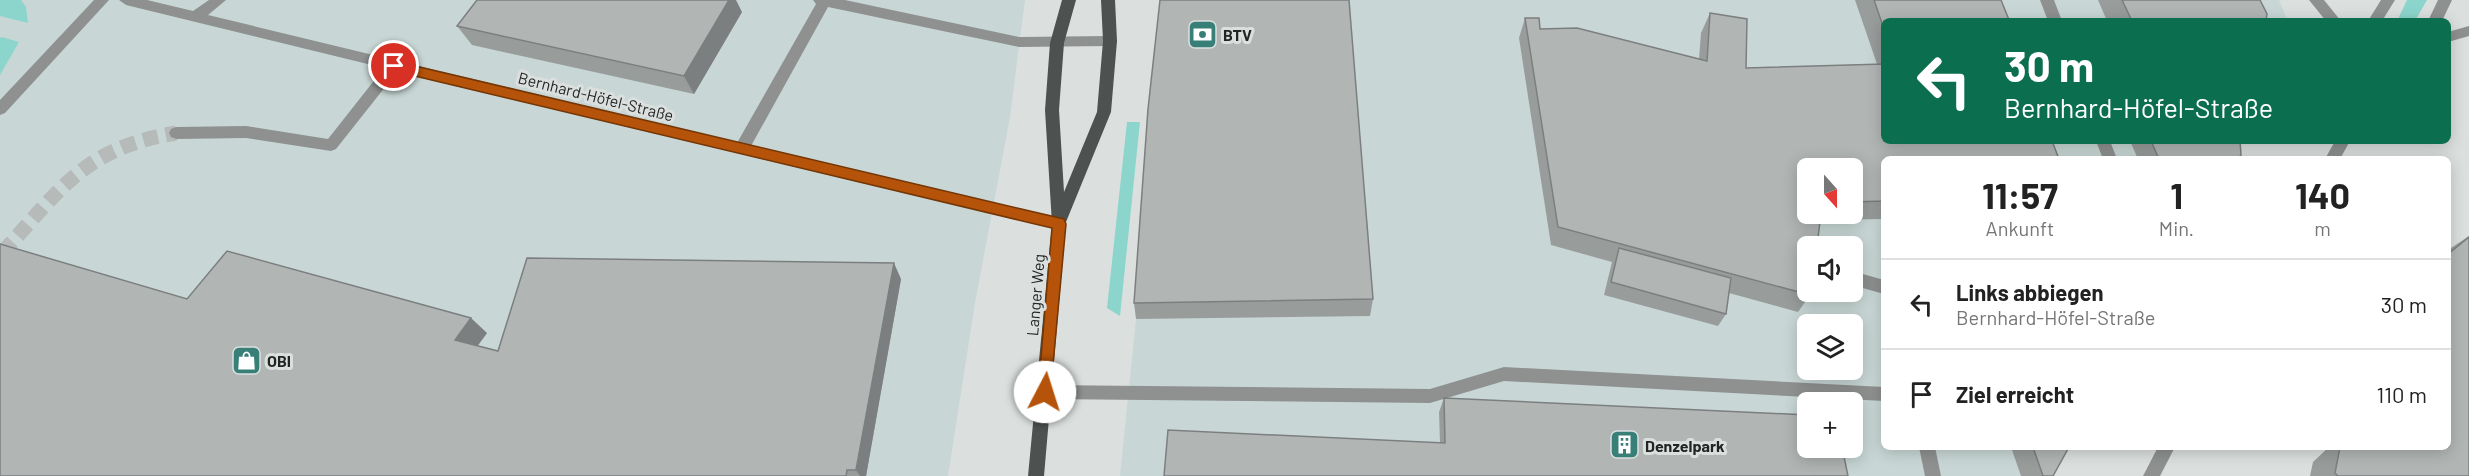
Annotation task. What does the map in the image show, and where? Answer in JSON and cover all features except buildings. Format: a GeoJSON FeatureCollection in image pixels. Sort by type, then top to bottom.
{"type":"FeatureCollection","features":[{"type":"Feature","properties":{"kind":"main road","name":"Langer Weg"},"geometry":{"type":"LineString","coordinates":[[1036,476],[1059,224],[1052,110],[1058,43],[1069,0]]}},
{"type":"Feature","properties":{"kind":"main road","name":"Langer Weg"},"geometry":{"type":"LineString","coordinates":[[1059,224],[1104,112],[1110,41],[1108,0]]}},
{"type":"Feature","properties":{"kind":"street"},"geometry":{"type":"LineString","coordinates":[[0,109],[102,0]]}},
{"type":"Feature","properties":{"kind":"street","name":"Bernhard-Höfel-Straße"},"geometry":{"type":"LineString","coordinates":[[126,0],[741,150],[1059,224]]}},
{"type":"Feature","properties":{"kind":"street"},"geometry":{"type":"LineString","coordinates":[[194,17],[219,0]]}},
{"type":"Feature","properties":{"kind":"street"},"geometry":{"type":"LineString","coordinates":[[2047,0],[2054,18]]}},
{"type":"Feature","properties":{"kind":"street"},"geometry":{"type":"LineString","coordinates":[[2316,0],[2331,18]]}},
{"type":"Feature","properties":{"kind":"street"},"geometry":{"type":"LineString","coordinates":[[2377,18],[2388,0]]}},
{"type":"Feature","properties":{"kind":"street"},"geometry":{"type":"LineString","coordinates":[[2436,18],[2445,0]]}},
{"type":"Feature","properties":{"kind":"street"},"geometry":{"type":"LineString","coordinates":[[741,150],[822,1],[1019,42],[1110,41]]}},
{"type":"Feature","properties":{"kind":"street"},"geometry":{"type":"LineString","coordinates":[[2451,36],[2469,31]]}},
{"type":"Feature","properties":{"kind":"street"},"geometry":{"type":"LineString","coordinates":[[176,133],[246,132],[331,145],[394,66]]}},
{"type":"Feature","properties":{"kind":"street"},"geometry":{"type":"LineString","coordinates":[[1863,281],[1881,286]]}},
{"type":"Feature","properties":{"kind":"street"},"geometry":{"type":"LineString","coordinates":[[1045,392],[1430,396],[1504,374],[1881,394]]}},
{"type":"Feature","properties":{"kind":"street"},"geometry":{"type":"LineString","coordinates":[[1928,450],[1933,476]]}},
{"type":"Feature","properties":{"kind":"street"},"geometry":{"type":"LineString","coordinates":[[2151,476],[2165,450]]}},
{"type":"Feature","properties":{"kind":"shaded area"},"geometry":{"type":"Polygon","coordinates":[[[0,0],[1025,0],[1010,117],[975,303],[948,476],[0,476],[0,0]]]}},
{"type":"Feature","properties":{"kind":"shaded area"},"geometry":{"type":"Polygon","coordinates":[[[0,0],[21,0],[26,7],[28,23],[0,16],[0,0]]]}},
{"type":"Feature","properties":{"kind":"shaded area"},"geometry":{"type":"Polygon","coordinates":[[[1164,0],[2279,0],[2287,18],[1881,18],[1881,144],[2242,144],[2236,156],[1881,156],[1881,450],[2059,450],[2043,476],[1120,476],[1164,0]]]}},
{"type":"Feature","properties":{"kind":"shaded area"},"geometry":{"type":"Polygon","coordinates":[[[2407,0],[2427,0],[2417,18],[2398,18],[2407,0]]]}},
{"type":"Feature","properties":{"kind":"shaded area"},"geometry":{"type":"Polygon","coordinates":[[[0,38],[19,42],[0,75],[0,38]]]}},
{"type":"Feature","properties":{"kind":"shaded area"},"geometry":{"type":"Polygon","coordinates":[[[1127,122],[1140,122],[1120,316],[1107,308],[1127,122]]]}},
{"type":"Feature","properties":{"kind":"tunnel"},"geometry":{"type":"LineString","coordinates":[[2,253],[59,191],[96,161],[118,149],[176,133]]}},
{"type":"Feature","properties":{"kind":"place","name":"BTV"},"geometry":{"type":"Point","coordinates":[1202,34]}},
{"type":"Feature","properties":{"kind":"place","name":"OBI"},"geometry":{"type":"Point","coordinates":[246,360]}},
{"type":"Feature","properties":{"kind":"place","name":"Denzelpark"},"geometry":{"type":"Point","coordinates":[1624,445]}},
{"type":"Feature","properties":{"kind":"route"},"geometry":{"type":"LineString","coordinates":[[394,66],[1059,224],[1045,392]]}}]}
